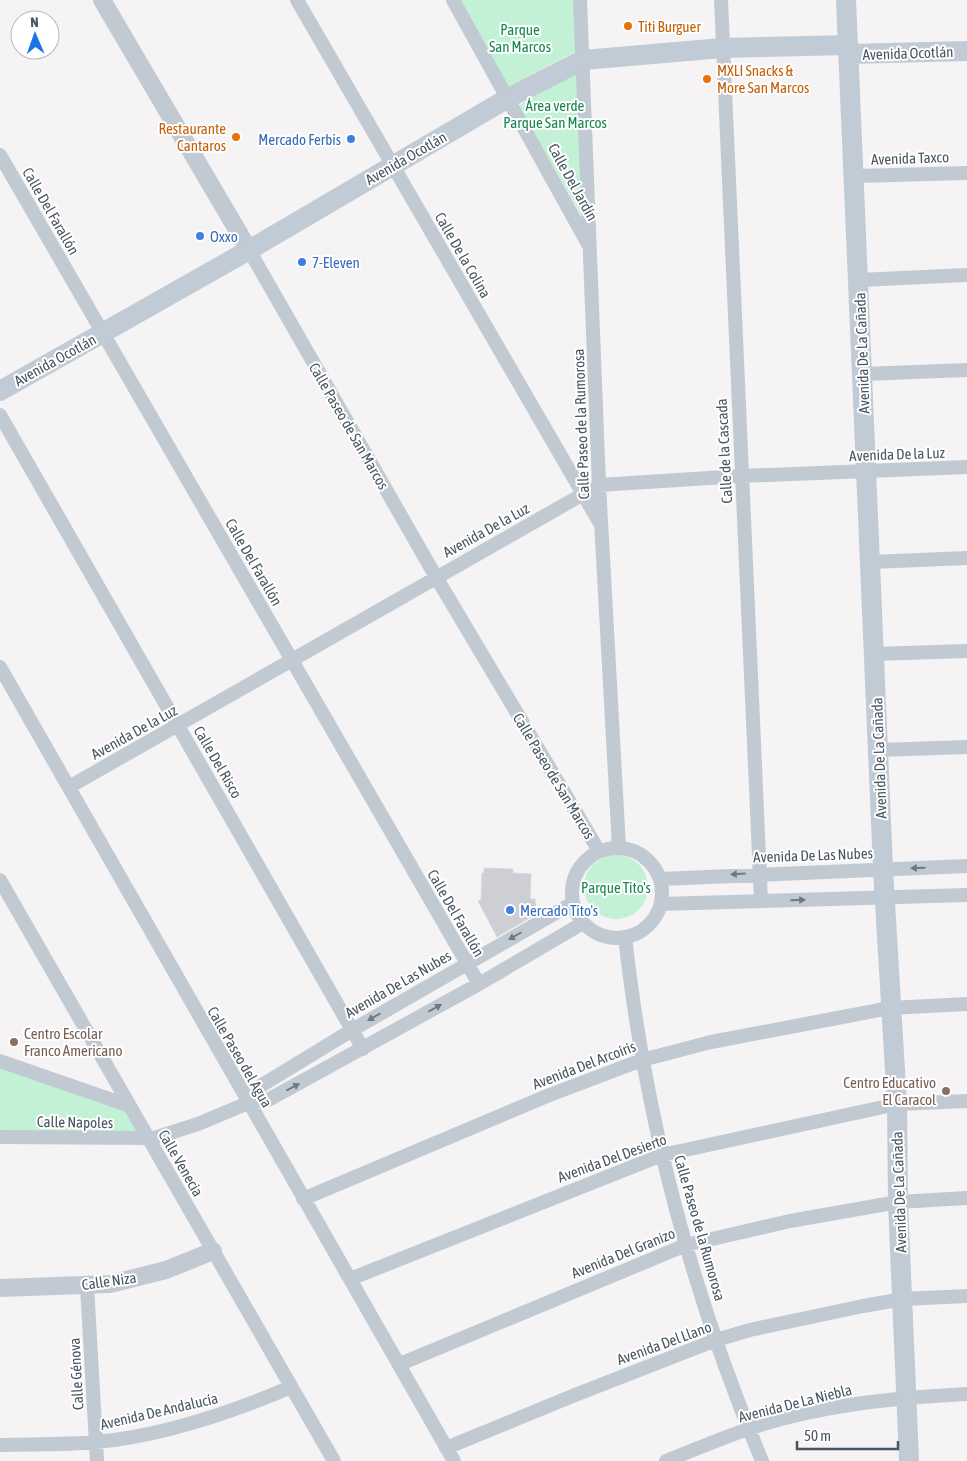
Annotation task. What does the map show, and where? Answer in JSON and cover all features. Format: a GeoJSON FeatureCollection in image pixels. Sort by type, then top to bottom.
{"type":"FeatureCollection","features":[{"type":"Feature","properties":{"kind":"main road","name":"Avenida De La Cañada"},"geometry":{"type":"LineString","coordinates":[[846,0],[884,897],[897,1104],[898,1202],[909,1461]]}},
{"type":"Feature","properties":{"kind":"main road","name":"Avenida Ocotlán"},"geometry":{"type":"LineString","coordinates":[[0,391],[249,250],[508,98],[583,60],[722,48],[967,51]]}},
{"type":"Feature","properties":{"kind":"street","name":"Calle Paseo de San Marcos"},"geometry":{"type":"LineString","coordinates":[[102,0],[249,250],[436,577],[599,851]]}},
{"type":"Feature","properties":{"kind":"street","name":"Calle De la Colina"},"geometry":{"type":"LineString","coordinates":[[297,0],[582,495],[602,526]]}},
{"type":"Feature","properties":{"kind":"street","name":"Calle Del Jardín"},"geometry":{"type":"LineString","coordinates":[[453,0],[591,248]]}},
{"type":"Feature","properties":{"kind":"street","name":"Calle Paseo de la Rumorosa"},"geometry":{"type":"LineString","coordinates":[[580,0],[600,485],[619,847]]}},
{"type":"Feature","properties":{"kind":"street","name":"Calle de la Cascada"},"geometry":{"type":"LineString","coordinates":[[721,0],[761,901]]}},
{"type":"Feature","properties":{"kind":"street","name":"Calle Del Farallón"},"geometry":{"type":"LineString","coordinates":[[0,156],[478,984]]}},
{"type":"Feature","properties":{"kind":"street","name":"Avenida Taxco"},"geometry":{"type":"LineString","coordinates":[[854,176],[967,173]]}},
{"type":"Feature","properties":{"kind":"street"},"geometry":{"type":"LineString","coordinates":[[859,280],[967,275]]}},
{"type":"Feature","properties":{"kind":"street"},"geometry":{"type":"LineString","coordinates":[[863,374],[967,370]]}},
{"type":"Feature","properties":{"kind":"street","name":"Calle Del Risco"},"geometry":{"type":"LineString","coordinates":[[0,415],[354,1029],[363,1048]]}},
{"type":"Feature","properties":{"kind":"street","name":"Avenida De la Luz"},"geometry":{"type":"LineString","coordinates":[[69,787],[600,485],[741,476],[967,467]]}},
{"type":"Feature","properties":{"kind":"street"},"geometry":{"type":"LineString","coordinates":[[871,562],[967,558]]}},
{"type":"Feature","properties":{"kind":"street"},"geometry":{"type":"LineString","coordinates":[[874,654],[967,651]]}},
{"type":"Feature","properties":{"kind":"street","name":"Calle Paseo del Agua"},"geometry":{"type":"LineString","coordinates":[[0,668],[454,1461]]}},
{"type":"Feature","properties":{"kind":"street"},"geometry":{"type":"LineString","coordinates":[[879,750],[967,747]]}},
{"type":"Feature","properties":{"kind":"street"},"geometry":{"type":"LineString","coordinates":[[619,847],[637,852],[652,863],[661,879],[662,904],[654,919],[642,931],[625,938],[610,938],[595,932],[583,923],[573,903],[572,887],[576,872],[586,859],[599,851],[619,847]]}},
{"type":"Feature","properties":{"kind":"street","name":"Avenida De Las Nubes"},"geometry":{"type":"LineString","coordinates":[[661,879],[759,873],[967,866]]}},
{"type":"Feature","properties":{"kind":"street","name":"Calle Venecia"},"geometry":{"type":"LineString","coordinates":[[0,880],[6,898],[149,1139],[334,1461]]}},
{"type":"Feature","properties":{"kind":"street"},"geometry":{"type":"LineString","coordinates":[[662,904],[967,895]]}},
{"type":"Feature","properties":{"kind":"street","name":"Avenida De Las Nubes"},"geometry":{"type":"LineString","coordinates":[[248,1103],[262,1085],[354,1029],[573,903]]}},
{"type":"Feature","properties":{"kind":"street","name":"Avenida De Las Nubes"},"geometry":{"type":"LineString","coordinates":[[149,1139],[179,1131],[248,1103],[268,1100],[478,984],[583,923]]}},
{"type":"Feature","properties":{"kind":"street","name":"Calle Paseo de la Rumorosa"},"geometry":{"type":"LineString","coordinates":[[625,938],[632,1001],[642,1060],[662,1155],[686,1245],[716,1340],[762,1461]]}},
{"type":"Feature","properties":{"kind":"street","name":"Avenida Del Arcoíris"},"geometry":{"type":"LineString","coordinates":[[303,1199],[547,1096],[642,1060],[711,1042],[890,1008],[967,1004]]}},
{"type":"Feature","properties":{"kind":"street"},"geometry":{"type":"LineString","coordinates":[[0,1061],[128,1105]]}},
{"type":"Feature","properties":{"kind":"street","name":"Avenida Del Desierto"},"geometry":{"type":"LineString","coordinates":[[350,1279],[662,1155],[897,1104],[967,1101]]}},
{"type":"Feature","properties":{"kind":"street","name":"Calle Napoles"},"geometry":{"type":"LineString","coordinates":[[0,1137],[149,1139]]}},
{"type":"Feature","properties":{"kind":"street","name":"Avenida Del Granizo"},"geometry":{"type":"LineString","coordinates":[[400,1364],[686,1245],[790,1221],[898,1202],[967,1198]]}},
{"type":"Feature","properties":{"kind":"street","name":"Calle Niza"},"geometry":{"type":"LineString","coordinates":[[0,1288],[87,1286],[134,1279],[166,1270],[213,1252]]}},
{"type":"Feature","properties":{"kind":"street","name":"Calle Génova"},"geometry":{"type":"LineString","coordinates":[[87,1286],[97,1461]]}},
{"type":"Feature","properties":{"kind":"street","name":"Avenida Del Llano"},"geometry":{"type":"LineString","coordinates":[[446,1448],[583,1391],[716,1340],[789,1322],[902,1299],[967,1296]]}},
{"type":"Feature","properties":{"kind":"street","name":"Avenida De Andalucía"},"geometry":{"type":"LineString","coordinates":[[0,1445],[96,1442],[152,1433],[210,1418],[292,1387]]}},
{"type":"Feature","properties":{"kind":"street","name":"Avenida De La Niebla"},"geometry":{"type":"LineString","coordinates":[[666,1461],[749,1429],[819,1411],[906,1397],[967,1394]]}},
{"type":"Feature","properties":{"kind":"green space","name":"Parque San Marcos"},"geometry":{"type":"Polygon","coordinates":[[[455,0],[577,0],[579,50],[503,89],[455,0]]]}},
{"type":"Feature","properties":{"kind":"green space","name":"Área verde Parque San Marcos"},"geometry":{"type":"Polygon","coordinates":[[[581,60],[581,215],[519,106],[581,60]]]}},
{"type":"Feature","properties":{"kind":"green space","name":"Parque Tito's"},"geometry":{"type":"Polygon","coordinates":[[[610,855],[622,855],[639,864],[646,875],[648,887],[646,899],[639,910],[622,919],[610,919],[598,914],[589,905],[584,893],[584,881],[589,869],[598,860],[610,855]]]}},
{"type":"Feature","properties":{"kind":"green space"},"geometry":{"type":"Polygon","coordinates":[[[0,1065],[133,1112],[151,1143],[0,1139],[0,1065]]]}},
{"type":"Feature","properties":{"kind":"building"},"geometry":{"type":"Polygon","coordinates":[[[484,868],[513,869],[513,873],[531,874],[530,899],[535,899],[536,914],[497,937],[478,901],[481,900],[482,873],[484,873],[484,868]]]}},
{"type":"Feature","properties":{"kind":"place","name":"Titi Burguer"},"geometry":{"type":"Point","coordinates":[628,26]}},
{"type":"Feature","properties":{"kind":"place","name":"MXLI Snacks & More San Marcos"},"geometry":{"type":"Point","coordinates":[707,79]}},
{"type":"Feature","properties":{"kind":"place","name":"Restaurante Cantaros"},"geometry":{"type":"Point","coordinates":[236,137]}},
{"type":"Feature","properties":{"kind":"place","name":"Mercado Ferbis"},"geometry":{"type":"Point","coordinates":[351,139]}},
{"type":"Feature","properties":{"kind":"place","name":"Oxxo"},"geometry":{"type":"Point","coordinates":[200,236]}},
{"type":"Feature","properties":{"kind":"place","name":"7-Eleven"},"geometry":{"type":"Point","coordinates":[302,262]}},
{"type":"Feature","properties":{"kind":"place","name":"Mercado Tito's"},"geometry":{"type":"Point","coordinates":[510,910]}},
{"type":"Feature","properties":{"kind":"place","name":"Centro Escolar Franco Americano"},"geometry":{"type":"Point","coordinates":[14,1042]}},
{"type":"Feature","properties":{"kind":"place","name":"Centro Educativo El Caracol"},"geometry":{"type":"Point","coordinates":[946,1091]}}]}
